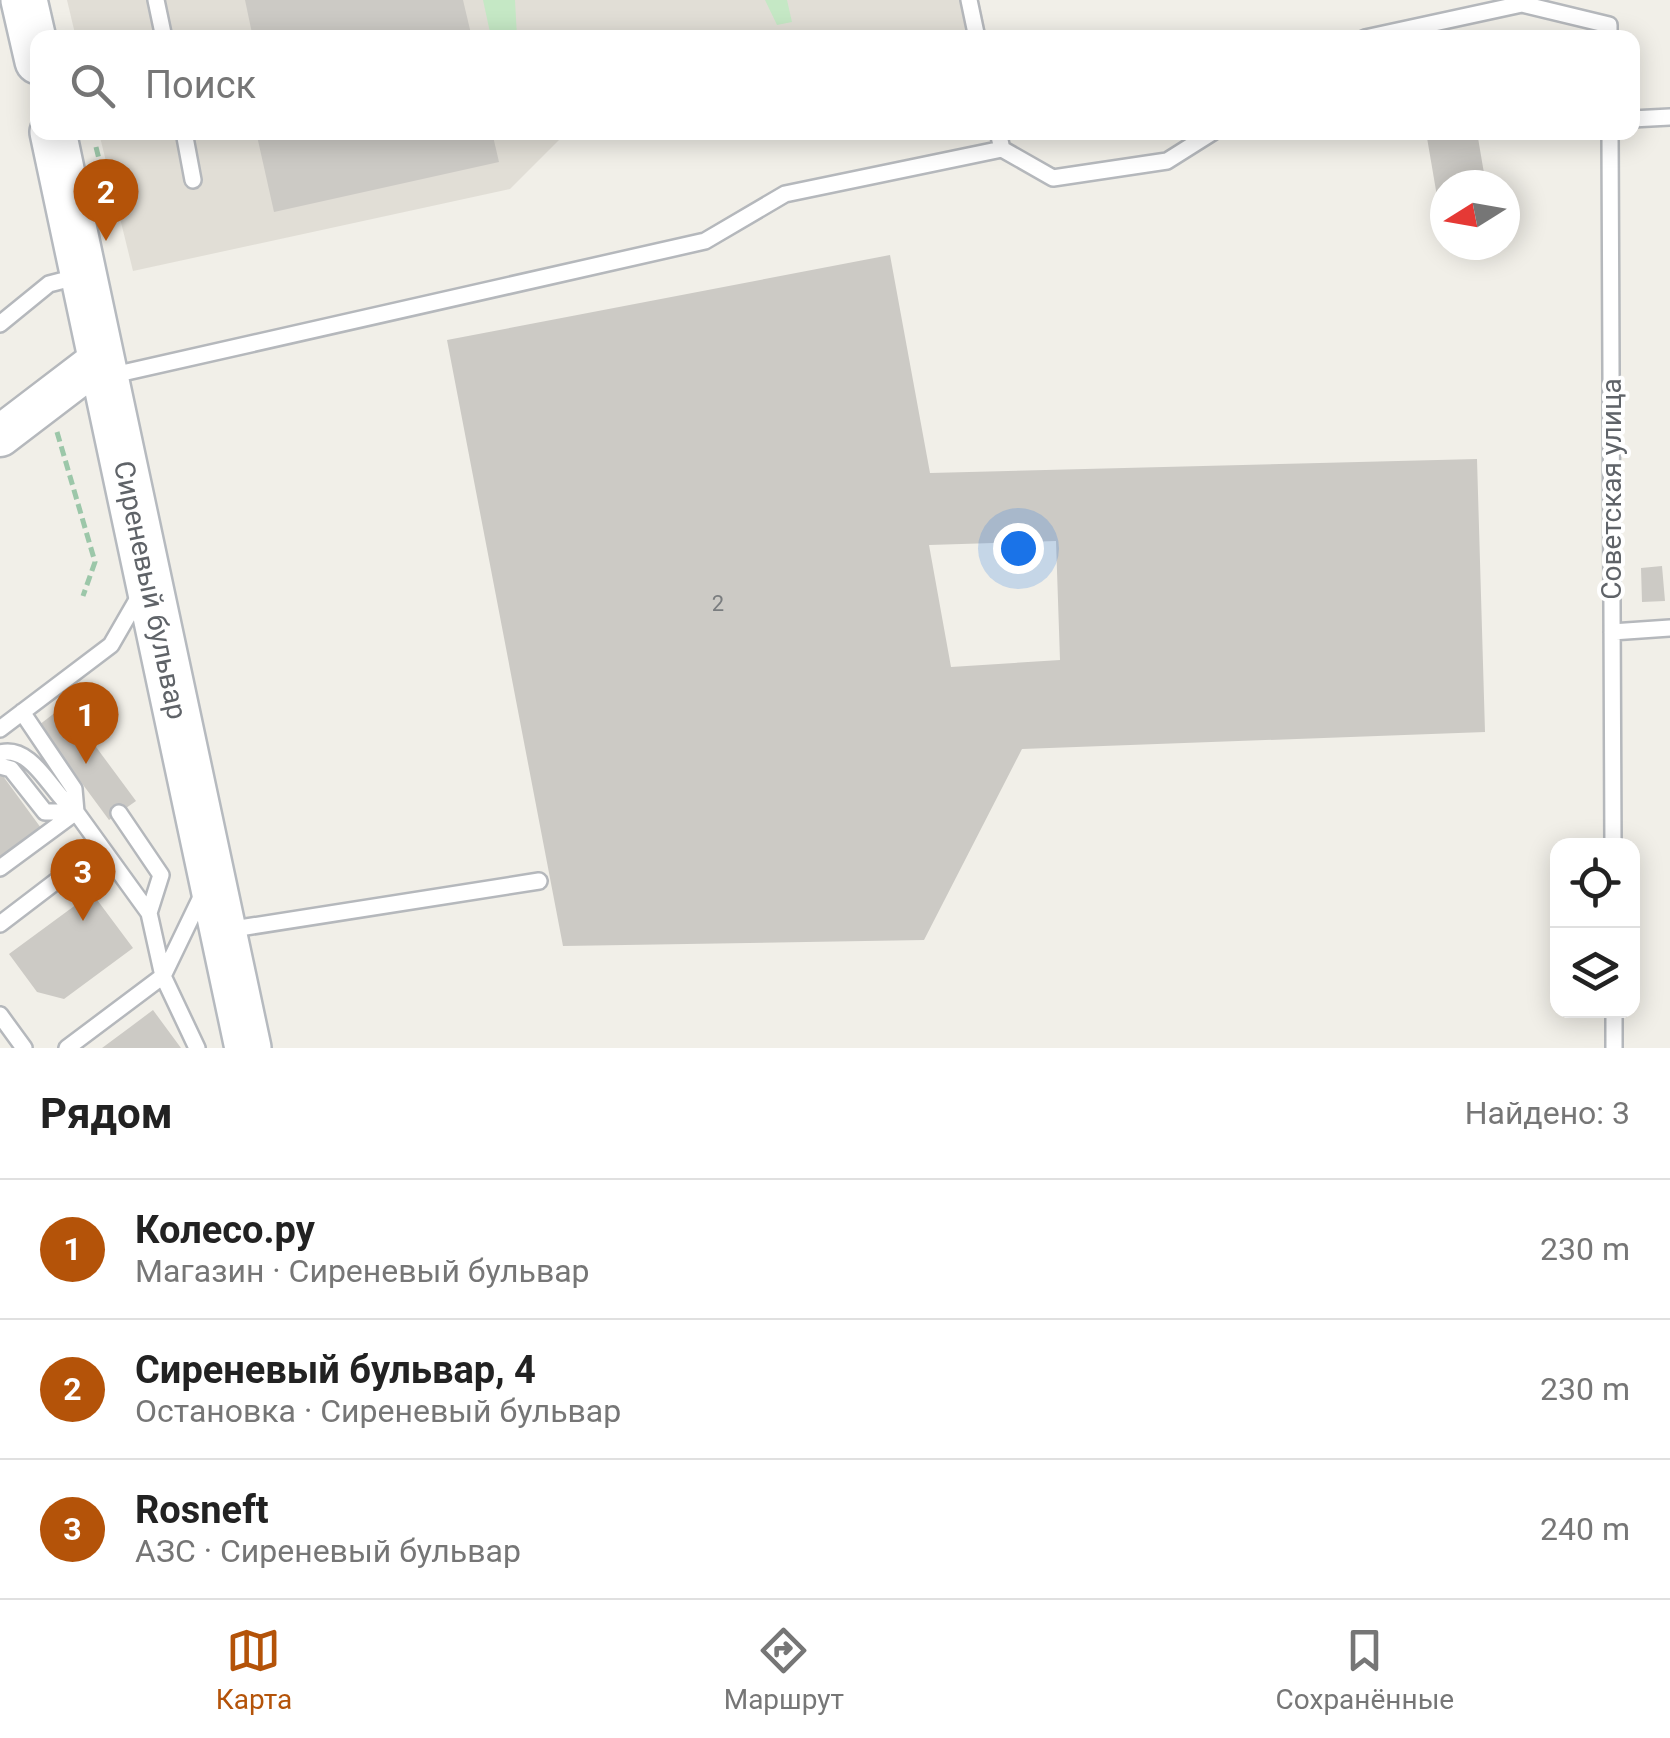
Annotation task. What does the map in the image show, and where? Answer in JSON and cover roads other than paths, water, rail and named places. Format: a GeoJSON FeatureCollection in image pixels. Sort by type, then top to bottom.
{"type":"FeatureCollection","features":[{"type":"Feature","properties":{"kind":"main road"},"geometry":{"type":"LineString","coordinates":[[24,0],[31,30]]}},
{"type":"Feature","properties":{"kind":"main road","name":"Сиреневый бульвар"},"geometry":{"type":"LineString","coordinates":[[55,140],[248,1048]]}},
{"type":"Feature","properties":{"kind":"street"},"geometry":{"type":"LineString","coordinates":[[0,436],[103,368]]}},
{"type":"Feature","properties":{"kind":"lane"},"geometry":{"type":"LineString","coordinates":[[156,0],[162,30]]}},
{"type":"Feature","properties":{"kind":"lane"},"geometry":{"type":"LineString","coordinates":[[968,0],[974,30]]}},
{"type":"Feature","properties":{"kind":"lane"},"geometry":{"type":"LineString","coordinates":[[1402,30],[1522,4],[1606,30]]}},
{"type":"Feature","properties":{"kind":"lane"},"geometry":{"type":"LineString","coordinates":[[1640,119],[1670,117]]}},
{"type":"Feature","properties":{"kind":"lane"},"geometry":{"type":"LineString","coordinates":[[186,140],[193,180]]}},
{"type":"Feature","properties":{"kind":"lane"},"geometry":{"type":"LineString","coordinates":[[103,368],[705,240],[784,194],[1000,141],[1053,178],[1168,161],[1201,140]]}},
{"type":"Feature","properties":{"kind":"lane","name":"Советская улица"},"geometry":{"type":"LineString","coordinates":[[1610,140],[1613,838]]}},
{"type":"Feature","properties":{"kind":"lane"},"geometry":{"type":"LineString","coordinates":[[0,324],[49,284],[83,276]]}},
{"type":"Feature","properties":{"kind":"lane"},"geometry":{"type":"LineString","coordinates":[[0,728],[111,646],[150,576]]}},
{"type":"Feature","properties":{"kind":"lane"},"geometry":{"type":"LineString","coordinates":[[1612,632],[1670,628]]}},
{"type":"Feature","properties":{"kind":"lane"},"geometry":{"type":"LineString","coordinates":[[22,712],[74,789],[76,812]]}},
{"type":"Feature","properties":{"kind":"lane"},"geometry":{"type":"LineString","coordinates":[[0,753],[10,750],[25,755],[61,802],[76,812],[149,913],[163,976],[197,1048]]}},
{"type":"Feature","properties":{"kind":"lane"},"geometry":{"type":"LineString","coordinates":[[0,766],[11,769],[45,812],[76,812]]}},
{"type":"Feature","properties":{"kind":"lane"},"geometry":{"type":"LineString","coordinates":[[0,868],[76,812]]}},
{"type":"Feature","properties":{"kind":"lane"},"geometry":{"type":"LineString","coordinates":[[119,813],[162,875],[149,913]]}},
{"type":"Feature","properties":{"kind":"lane"},"geometry":{"type":"LineString","coordinates":[[0,924],[101,847]]}},
{"type":"Feature","properties":{"kind":"lane"},"geometry":{"type":"LineString","coordinates":[[68,1048],[163,976],[211,875]]}},
{"type":"Feature","properties":{"kind":"lane"},"geometry":{"type":"LineString","coordinates":[[223,931],[539,881]]}},
{"type":"Feature","properties":{"kind":"lane"},"geometry":{"type":"LineString","coordinates":[[116,1012],[129,1028]]}},
{"type":"Feature","properties":{"kind":"lane"},"geometry":{"type":"LineString","coordinates":[[0,1015],[13,1038]]}},
{"type":"Feature","properties":{"kind":"lane"},"geometry":{"type":"LineString","coordinates":[[1614,1018],[1614,1048]]}},
{"type":"Feature","properties":{"kind":"place","name":"Сиреневый бульвар, 4"},"geometry":{"type":"Point","coordinates":[106,241]}},
{"type":"Feature","properties":{"kind":"place","name":"Колесо.ру"},"geometry":{"type":"Point","coordinates":[86,764]}},
{"type":"Feature","properties":{"kind":"place","name":"Rosneft"},"geometry":{"type":"Point","coordinates":[83,921]}}]}
